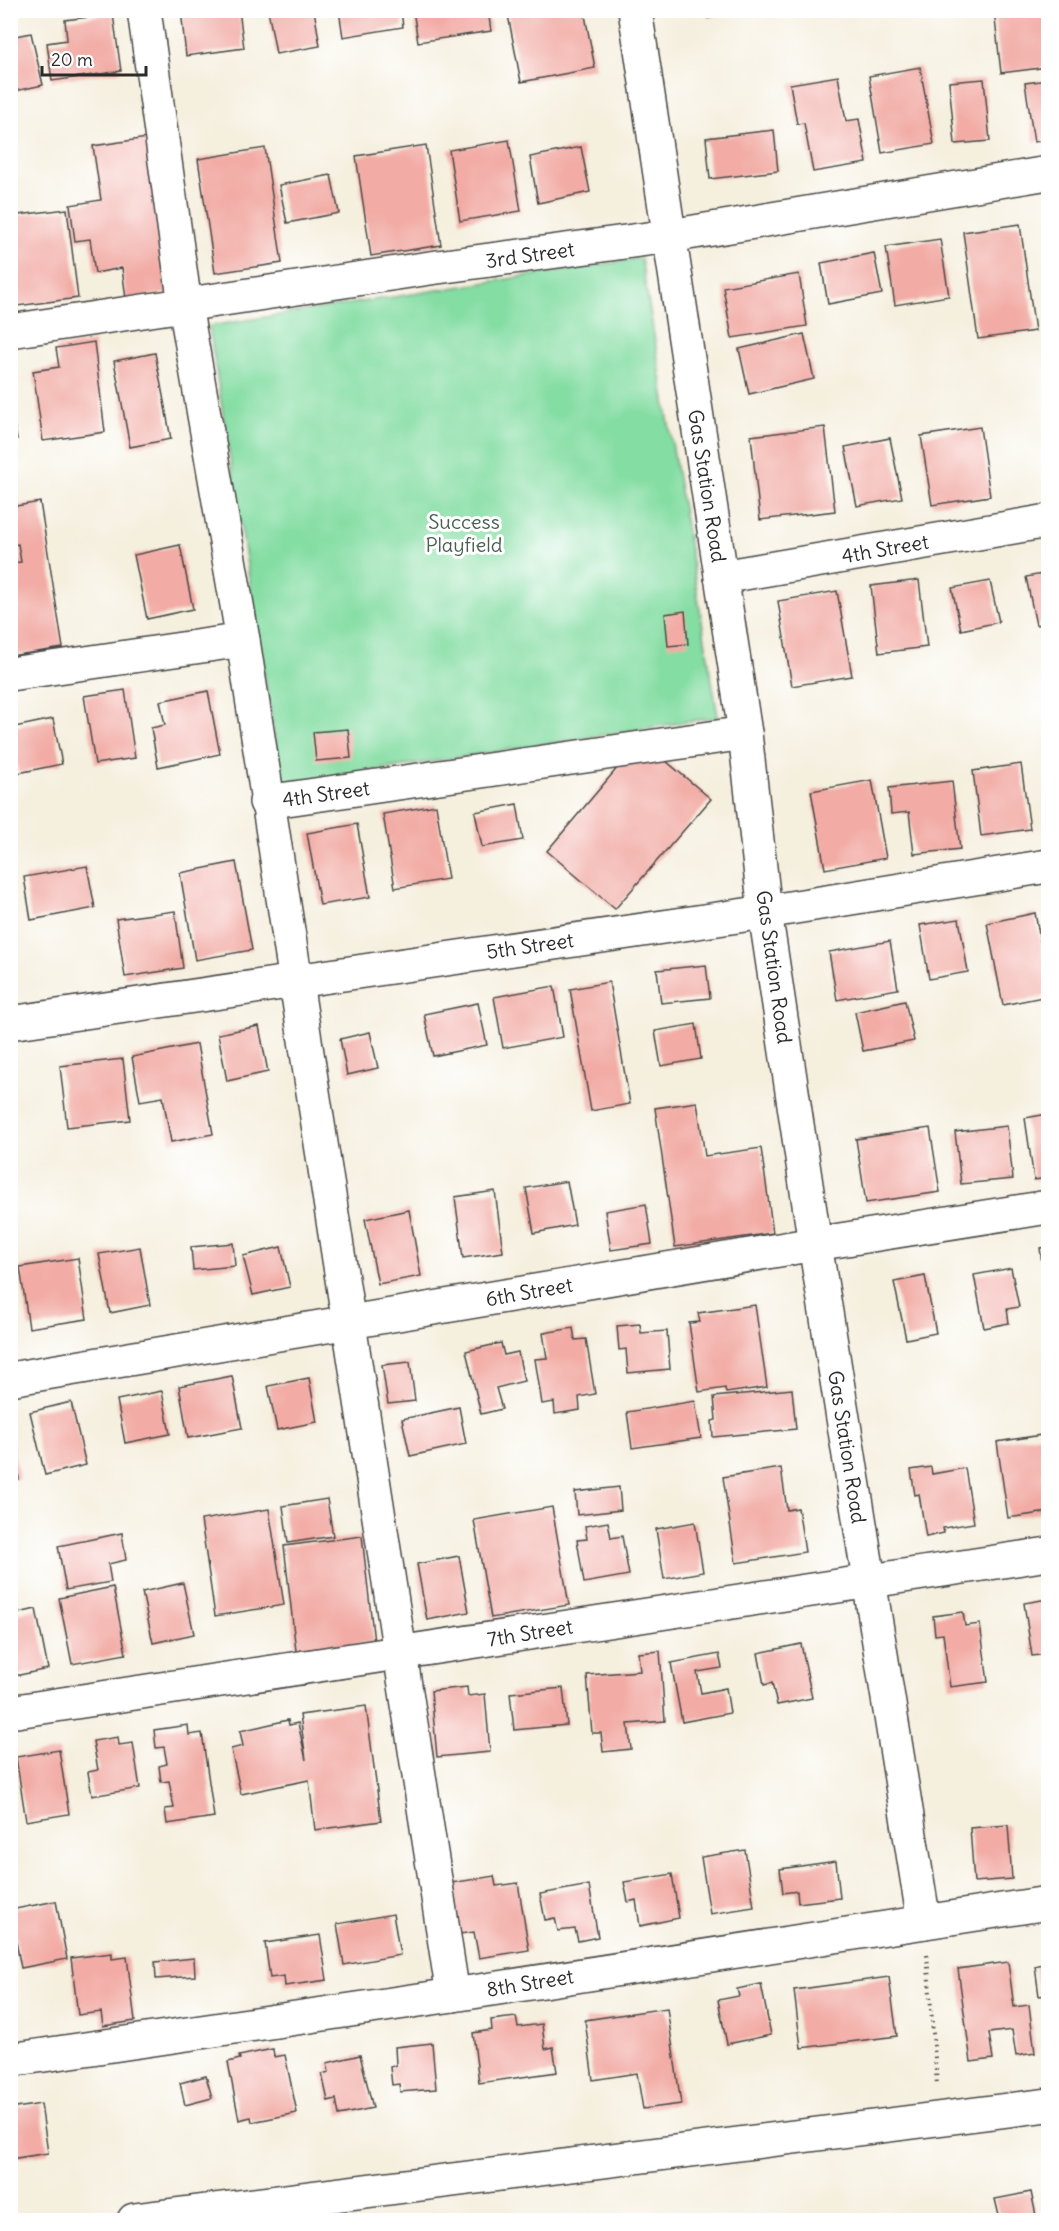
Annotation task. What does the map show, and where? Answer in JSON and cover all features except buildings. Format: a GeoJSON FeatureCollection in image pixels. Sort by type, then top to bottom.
{"type":"FeatureCollection","features":[{"type":"Feature","properties":{"kind":"street","name":"4th Street"},"geometry":{"type":"LineString","coordinates":[[144,10],[185,305],[243,640],[266,802],[745,733]]}},
{"type":"Feature","properties":{"kind":"street","name":"Gas Station Road"},"geometry":{"type":"LineString","coordinates":[[635,10],[745,733],[765,912],[815,1244],[924,1922]]}},
{"type":"Feature","properties":{"kind":"street","name":"3rd Street"},"geometry":{"type":"LineString","coordinates":[[10,331],[430,268],[670,236],[1048,172]]}},
{"type":"Feature","properties":{"kind":"street","name":"4th Street"},"geometry":{"type":"LineString","coordinates":[[721,577],[1048,521]]}},
{"type":"Feature","properties":{"kind":"street"},"geometry":{"type":"LineString","coordinates":[[10,674],[243,640]]}},
{"type":"Feature","properties":{"kind":"street"},"geometry":{"type":"LineString","coordinates":[[266,802],[453,1995]]}},
{"type":"Feature","properties":{"kind":"street","name":"5th Street"},"geometry":{"type":"LineString","coordinates":[[10,1023],[765,912],[1048,866]]}},
{"type":"Feature","properties":{"kind":"street","name":"6th Street"},"geometry":{"type":"LineString","coordinates":[[10,1379],[1048,1207]]}},
{"type":"Feature","properties":{"kind":"street","name":"7th Street"},"geometry":{"type":"LineString","coordinates":[[10,1712],[1048,1554]]}},
{"type":"Feature","properties":{"kind":"street","name":"8th Street"},"geometry":{"type":"LineString","coordinates":[[10,2060],[453,1995],[1048,1903]]}},
{"type":"Feature","properties":{"kind":"street"},"geometry":{"type":"LineString","coordinates":[[134,2220],[1048,2105]]}},
{"type":"Feature","properties":{"kind":"path"},"geometry":{"type":"LineString","coordinates":[[924,1922],[940,2118]]}},
{"type":"Feature","properties":{"kind":"green space","name":"Success Playfield"},"geometry":{"type":"Polygon","coordinates":[[[641,258],[718,717],[282,785],[209,326],[641,258]]]}}]}
